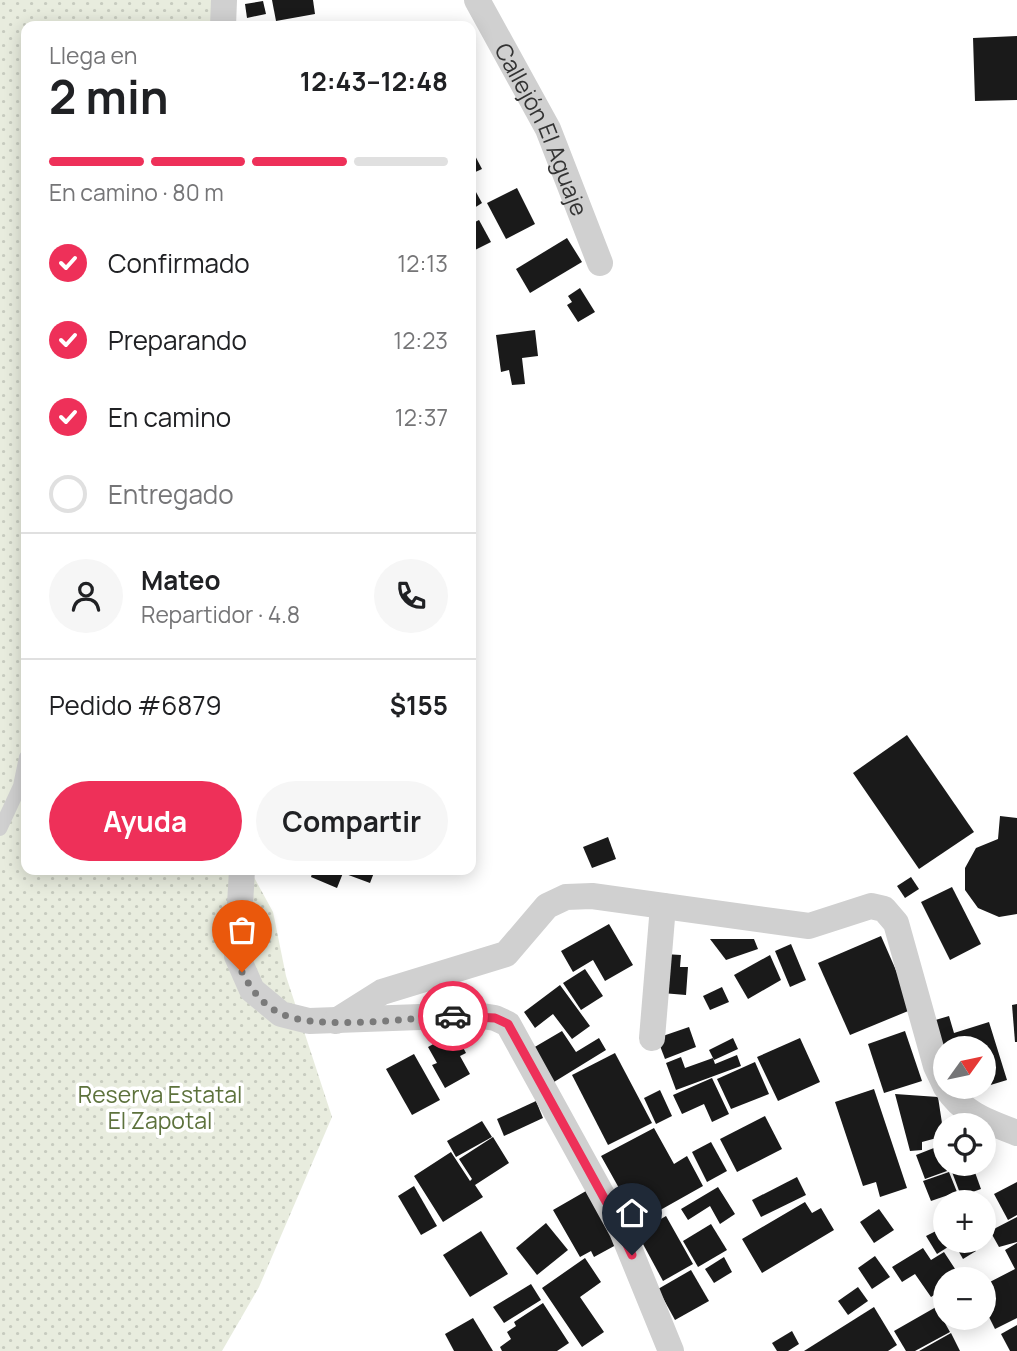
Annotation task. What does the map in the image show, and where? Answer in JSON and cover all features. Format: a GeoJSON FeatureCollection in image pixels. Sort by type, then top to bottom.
{"type":"FeatureCollection","features":[{"type":"Feature","properties":{"kind":"street"},"geometry":{"type":"LineString","coordinates":[[223,21],[224,0]]}},
{"type":"Feature","properties":{"kind":"street","name":"Callejón El Aguaje"},"geometry":{"type":"LineString","coordinates":[[479,1],[548,129],[600,263]]}},
{"type":"Feature","properties":{"kind":"street"},"geometry":{"type":"LineString","coordinates":[[242,875],[237,956],[252,990],[281,1014],[309,1021],[476,1015],[495,1018],[508,1024],[622,1231],[671,1351]]}},
{"type":"Feature","properties":{"kind":"street"},"geometry":{"type":"LineString","coordinates":[[336,1021],[382,992],[506,954],[547,906],[566,897],[592,896],[810,926],[871,906],[884,909],[896,923],[933,1055]]}},
{"type":"Feature","properties":{"kind":"street"},"geometry":{"type":"LineString","coordinates":[[652,1038],[663,906]]}},
{"type":"Feature","properties":{"kind":"street"},"geometry":{"type":"LineString","coordinates":[[955,1099],[978,1118],[1017,1133]]}},
{"type":"Feature","properties":{"kind":"lane"},"geometry":{"type":"LineString","coordinates":[[0,829],[21,781]]}},
{"type":"Feature","properties":{"kind":"green space","name":"Reserva Estatal El Zapotal"},"geometry":{"type":"Polygon","coordinates":[[[0,0],[216,0],[215,21],[21,21],[21,875],[253,875],[273,912],[286,976],[332,1117],[259,1287],[222,1351],[0,1351],[0,0]]]}},
{"type":"Feature","properties":{"kind":"building"},"geometry":{"type":"Polygon","coordinates":[[[272,0],[313,0],[315,14],[276,21],[272,0]]]}},
{"type":"Feature","properties":{"kind":"building"},"geometry":{"type":"Polygon","coordinates":[[[263,1],[266,14],[247,18],[245,4],[263,1]]]}},
{"type":"Feature","properties":{"kind":"building"},"geometry":{"type":"Polygon","coordinates":[[[1017,36],[1017,100],[975,101],[973,38],[1017,36]]]}},
{"type":"Feature","properties":{"kind":"building"},"geometry":{"type":"Polygon","coordinates":[[[476,158],[482,169],[476,172],[476,158]]]}},
{"type":"Feature","properties":{"kind":"building"},"geometry":{"type":"Polygon","coordinates":[[[517,188],[535,224],[506,239],[487,203],[517,188]]]}},
{"type":"Feature","properties":{"kind":"building"},"geometry":{"type":"Polygon","coordinates":[[[476,192],[482,203],[476,207],[476,192]]]}},
{"type":"Feature","properties":{"kind":"building"},"geometry":{"type":"Polygon","coordinates":[[[479,220],[491,242],[476,250],[476,222],[479,220]]]}},
{"type":"Feature","properties":{"kind":"building"},"geometry":{"type":"Polygon","coordinates":[[[567,238],[582,262],[530,293],[516,269],[567,238]]]}},
{"type":"Feature","properties":{"kind":"building"},"geometry":{"type":"Polygon","coordinates":[[[580,288],[595,312],[578,322],[567,305],[572,302],[568,296],[580,288]]]}},
{"type":"Feature","properties":{"kind":"building"},"geometry":{"type":"Polygon","coordinates":[[[535,330],[538,356],[522,358],[525,384],[512,385],[509,370],[501,372],[496,335],[535,330]]]}},
{"type":"Feature","properties":{"kind":"building"},"geometry":{"type":"Polygon","coordinates":[[[907,735],[974,832],[919,869],[853,773],[907,735]]]}},
{"type":"Feature","properties":{"kind":"building"},"geometry":{"type":"Polygon","coordinates":[[[1000,816],[1017,818],[1017,914],[999,917],[978,908],[965,890],[965,868],[976,848],[998,839],[1000,816]]]}},
{"type":"Feature","properties":{"kind":"building"},"geometry":{"type":"Polygon","coordinates":[[[608,837],[616,859],[592,868],[583,847],[608,837]]]}},
{"type":"Feature","properties":{"kind":"building"},"geometry":{"type":"Polygon","coordinates":[[[312,875],[342,875],[337,888],[312,875]]]}},
{"type":"Feature","properties":{"kind":"building"},"geometry":{"type":"Polygon","coordinates":[[[348,875],[373,875],[370,883],[348,875]]]}},
{"type":"Feature","properties":{"kind":"building"},"geometry":{"type":"Polygon","coordinates":[[[911,877],[919,889],[905,898],[897,886],[911,877]]]}},
{"type":"Feature","properties":{"kind":"building"},"geometry":{"type":"Polygon","coordinates":[[[952,887],[981,944],[950,960],[921,902],[952,887]]]}},
{"type":"Feature","properties":{"kind":"building"},"geometry":{"type":"Polygon","coordinates":[[[609,924],[633,965],[605,981],[593,960],[573,972],[561,951],[609,924]]]}},
{"type":"Feature","properties":{"kind":"building"},"geometry":{"type":"Polygon","coordinates":[[[881,936],[913,1009],[850,1035],[818,963],[881,936]]]}},
{"type":"Feature","properties":{"kind":"building"},"geometry":{"type":"Polygon","coordinates":[[[710,939],[754,939],[758,949],[726,960],[710,939]]]}},
{"type":"Feature","properties":{"kind":"building"},"geometry":{"type":"Polygon","coordinates":[[[791,944],[806,980],[790,987],[775,951],[791,944]]]}},
{"type":"Feature","properties":{"kind":"building"},"geometry":{"type":"Polygon","coordinates":[[[664,954],[681,955],[680,967],[688,967],[686,995],[662,993],[664,954]]]}},
{"type":"Feature","properties":{"kind":"building"},"geometry":{"type":"Polygon","coordinates":[[[770,955],[781,980],[748,999],[734,975],[770,955]]]}},
{"type":"Feature","properties":{"kind":"building"},"geometry":{"type":"Polygon","coordinates":[[[585,969],[603,996],[581,1010],[563,983],[585,969]]]}},
{"type":"Feature","properties":{"kind":"building"},"geometry":{"type":"Polygon","coordinates":[[[560,985],[590,1026],[572,1039],[553,1014],[535,1028],[524,1012],[560,985]]]}},
{"type":"Feature","properties":{"kind":"building"},"geometry":{"type":"Polygon","coordinates":[[[722,987],[729,1002],[710,1010],[703,996],[722,987]]]}},
{"type":"Feature","properties":{"kind":"building"},"geometry":{"type":"Polygon","coordinates":[[[1017,1004],[1017,1042],[1015,1042],[1012,1005],[1017,1004]]]}},
{"type":"Feature","properties":{"kind":"building"},"geometry":{"type":"Polygon","coordinates":[[[949,1016],[954,1033],[989,1022],[993,1036],[937,1036],[932,1021],[949,1016]]]}},
{"type":"Feature","properties":{"kind":"building"},"geometry":{"type":"Polygon","coordinates":[[[689,1027],[696,1047],[665,1059],[657,1038],[689,1027]]]}},
{"type":"Feature","properties":{"kind":"building"},"geometry":{"type":"Polygon","coordinates":[[[562,1031],[576,1052],[599,1038],[606,1050],[554,1082],[533,1048],[562,1031]]]}},
{"type":"Feature","properties":{"kind":"building"},"geometry":{"type":"Polygon","coordinates":[[[905,1031],[922,1081],[884,1093],[868,1044],[905,1031]]]}},
{"type":"Feature","properties":{"kind":"building"},"geometry":{"type":"Polygon","coordinates":[[[455,1032],[466,1053],[460,1056],[470,1074],[445,1088],[432,1065],[437,1063],[428,1047],[455,1032]]]}},
{"type":"Feature","properties":{"kind":"building"},"geometry":{"type":"Polygon","coordinates":[[[733,1038],[738,1049],[714,1060],[709,1050],[733,1038]]]}},
{"type":"Feature","properties":{"kind":"building"},"geometry":{"type":"Polygon","coordinates":[[[800,1038],[820,1082],[778,1101],[757,1057],[800,1038]]]}},
{"type":"Feature","properties":{"kind":"building"},"geometry":{"type":"Polygon","coordinates":[[[996,1045],[1007,1080],[996,1083],[996,1045]]]}},
{"type":"Feature","properties":{"kind":"building"},"geometry":{"type":"Polygon","coordinates":[[[615,1053],[652,1123],[608,1145],[572,1075],[615,1053]]]}},
{"type":"Feature","properties":{"kind":"building"},"geometry":{"type":"Polygon","coordinates":[[[414,1054],[440,1100],[412,1115],[386,1069],[414,1054]]]}},
{"type":"Feature","properties":{"kind":"building"},"geometry":{"type":"Polygon","coordinates":[[[737,1055],[741,1066],[676,1090],[666,1063],[681,1057],[685,1068],[713,1058],[715,1064],[737,1055]]]}},
{"type":"Feature","properties":{"kind":"building"},"geometry":{"type":"Polygon","coordinates":[[[755,1062],[769,1094],[731,1109],[717,1079],[755,1062]]]}},
{"type":"Feature","properties":{"kind":"building"},"geometry":{"type":"Polygon","coordinates":[[[712,1078],[729,1114],[712,1122],[704,1104],[682,1114],[673,1095],[712,1078]]]}},
{"type":"Feature","properties":{"kind":"building"},"geometry":{"type":"Polygon","coordinates":[[[874,1089],[907,1188],[880,1197],[876,1182],[863,1186],[835,1102],[874,1089]]]}},
{"type":"Feature","properties":{"kind":"building"},"geometry":{"type":"Polygon","coordinates":[[[660,1090],[672,1116],[656,1124],[644,1098],[660,1090]]]}},
{"type":"Feature","properties":{"kind":"building"},"geometry":{"type":"Polygon","coordinates":[[[895,1094],[938,1099],[940,1113],[933,1113],[933,1139],[922,1142],[922,1150],[910,1151],[895,1094]]]}},
{"type":"Feature","properties":{"kind":"building"},"geometry":{"type":"Polygon","coordinates":[[[536,1101],[543,1118],[504,1136],[497,1119],[536,1101]]]}},
{"type":"Feature","properties":{"kind":"building"},"geometry":{"type":"Polygon","coordinates":[[[765,1116],[782,1149],[737,1172],[720,1139],[765,1116]]]}},
{"type":"Feature","properties":{"kind":"building"},"geometry":{"type":"Polygon","coordinates":[[[482,1121],[492,1137],[456,1157],[447,1141],[482,1121]]]}},
{"type":"Feature","properties":{"kind":"building"},"geometry":{"type":"Polygon","coordinates":[[[654,1128],[674,1164],[687,1156],[703,1186],[655,1213],[641,1188],[624,1197],[601,1156],[654,1128]]]}},
{"type":"Feature","properties":{"kind":"building"},"geometry":{"type":"Polygon","coordinates":[[[493,1137],[509,1163],[475,1185],[483,1197],[443,1222],[414,1176],[451,1152],[470,1181],[472,1179],[459,1159],[493,1137]]]}},
{"type":"Feature","properties":{"kind":"building"},"geometry":{"type":"Polygon","coordinates":[[[711,1142],[727,1171],[707,1182],[692,1152],[711,1142]]]}},
{"type":"Feature","properties":{"kind":"building"},"geometry":{"type":"Polygon","coordinates":[[[933,1148],[933,1176],[925,1179],[916,1155],[933,1148]]]}},
{"type":"Feature","properties":{"kind":"building"},"geometry":{"type":"Polygon","coordinates":[[[937,1176],[951,1176],[956,1190],[933,1190],[931,1201],[923,1181],[937,1176]]]}},
{"type":"Feature","properties":{"kind":"building"},"geometry":{"type":"Polygon","coordinates":[[[954,1176],[976,1176],[981,1189],[959,1190],[954,1176]]]}},
{"type":"Feature","properties":{"kind":"building"},"geometry":{"type":"Polygon","coordinates":[[[797,1177],[806,1195],[761,1217],[752,1200],[797,1177]]]}},
{"type":"Feature","properties":{"kind":"building"},"geometry":{"type":"Polygon","coordinates":[[[1017,1182],[1017,1215],[1008,1220],[996,1193],[1017,1182]]]}},
{"type":"Feature","properties":{"kind":"building"},"geometry":{"type":"Polygon","coordinates":[[[414,1186],[437,1226],[421,1235],[398,1196],[414,1186]]]}},
{"type":"Feature","properties":{"kind":"building"},"geometry":{"type":"Polygon","coordinates":[[[718,1187],[735,1214],[720,1224],[710,1206],[688,1220],[681,1209],[718,1187]]]}},
{"type":"Feature","properties":{"kind":"building"},"geometry":{"type":"Polygon","coordinates":[[[586,1191],[616,1245],[594,1257],[591,1251],[580,1257],[553,1210],[586,1191]]]}},
{"type":"Feature","properties":{"kind":"building"},"geometry":{"type":"Polygon","coordinates":[[[805,1202],[812,1213],[821,1208],[834,1230],[762,1273],[742,1239],[805,1202]]]}},
{"type":"Feature","properties":{"kind":"building"},"geometry":{"type":"Polygon","coordinates":[[[879,1209],[894,1230],[874,1243],[860,1222],[879,1209]]]}},
{"type":"Feature","properties":{"kind":"building"},"geometry":{"type":"Polygon","coordinates":[[[666,1216],[693,1264],[663,1281],[637,1233],[666,1216]]]}},
{"type":"Feature","properties":{"kind":"building"},"geometry":{"type":"Polygon","coordinates":[[[1017,1217],[1017,1242],[999,1247],[996,1242],[996,1228],[1017,1217]]]}},
{"type":"Feature","properties":{"kind":"building"},"geometry":{"type":"Polygon","coordinates":[[[546,1223],[568,1250],[537,1275],[516,1248],[546,1223]]]}},
{"type":"Feature","properties":{"kind":"building"},"geometry":{"type":"Polygon","coordinates":[[[711,1224],[727,1250],[698,1267],[683,1241],[711,1224]]]}},
{"type":"Feature","properties":{"kind":"building"},"geometry":{"type":"Polygon","coordinates":[[[481,1231],[508,1274],[470,1297],[443,1255],[481,1231]]]}},
{"type":"Feature","properties":{"kind":"building"},"geometry":{"type":"Polygon","coordinates":[[[933,1232],[933,1247],[926,1236],[933,1232]]]}},
{"type":"Feature","properties":{"kind":"building"},"geometry":{"type":"Polygon","coordinates":[[[1017,1243],[1017,1318],[996,1328],[996,1279],[1015,1269],[1005,1250],[1017,1243]]]}},
{"type":"Feature","properties":{"kind":"building"},"geometry":{"type":"Polygon","coordinates":[[[923,1248],[931,1260],[945,1253],[954,1267],[933,1267],[931,1297],[915,1274],[902,1282],[892,1267],[923,1248]]]}},
{"type":"Feature","properties":{"kind":"building"},"geometry":{"type":"Polygon","coordinates":[[[960,1253],[973,1253],[963,1259],[960,1253]]]}},
{"type":"Feature","properties":{"kind":"building"},"geometry":{"type":"Polygon","coordinates":[[[875,1256],[890,1277],[872,1289],[858,1268],[875,1256]]]}},
{"type":"Feature","properties":{"kind":"building"},"geometry":{"type":"Polygon","coordinates":[[[724,1257],[732,1272],[714,1283],[705,1269],[724,1257]]]}},
{"type":"Feature","properties":{"kind":"building"},"geometry":{"type":"Polygon","coordinates":[[[585,1258],[601,1282],[580,1297],[604,1332],[582,1347],[542,1288],[585,1258]]]}},
{"type":"Feature","properties":{"kind":"building"},"geometry":{"type":"Polygon","coordinates":[[[691,1270],[709,1301],[675,1320],[658,1289],[691,1270]]]}},
{"type":"Feature","properties":{"kind":"building"},"geometry":{"type":"Polygon","coordinates":[[[531,1284],[541,1300],[504,1323],[493,1307],[531,1284]]]}},
{"type":"Feature","properties":{"kind":"building"},"geometry":{"type":"Polygon","coordinates":[[[858,1287],[868,1301],[848,1315],[838,1301],[858,1287]]]}},
{"type":"Feature","properties":{"kind":"building"},"geometry":{"type":"Polygon","coordinates":[[[543,1303],[569,1343],[557,1351],[502,1351],[500,1347],[511,1339],[507,1332],[516,1326],[514,1322],[543,1303]]]}},
{"type":"Feature","properties":{"kind":"building"},"geometry":{"type":"Polygon","coordinates":[[[874,1307],[897,1345],[888,1351],[804,1351],[874,1307]]]}},
{"type":"Feature","properties":{"kind":"building"},"geometry":{"type":"Polygon","coordinates":[[[933,1309],[933,1330],[950,1332],[915,1351],[906,1351],[894,1331],[933,1309]]]}},
{"type":"Feature","properties":{"kind":"building"},"geometry":{"type":"Polygon","coordinates":[[[473,1318],[493,1351],[454,1351],[445,1334],[473,1318]]]}},
{"type":"Feature","properties":{"kind":"building"},"geometry":{"type":"Polygon","coordinates":[[[1017,1325],[1017,1351],[1010,1351],[1001,1334],[1017,1325]]]}},
{"type":"Feature","properties":{"kind":"building"},"geometry":{"type":"Polygon","coordinates":[[[792,1331],[799,1344],[788,1351],[777,1351],[772,1343],[792,1331]]]}},
{"type":"Feature","properties":{"kind":"building"},"geometry":{"type":"Polygon","coordinates":[[[951,1333],[960,1351],[919,1351],[951,1333]]]}},
{"type":"Feature","properties":{"kind":"way so far"},"geometry":{"type":"LineString","coordinates":[[242,972],[252,990],[264,1003],[281,1014],[309,1021],[453,1016]]}},
{"type":"Feature","properties":{"kind":"route"},"geometry":{"type":"LineString","coordinates":[[453,1016],[476,1015],[495,1018],[508,1024],[622,1231],[632,1255]]}}]}
